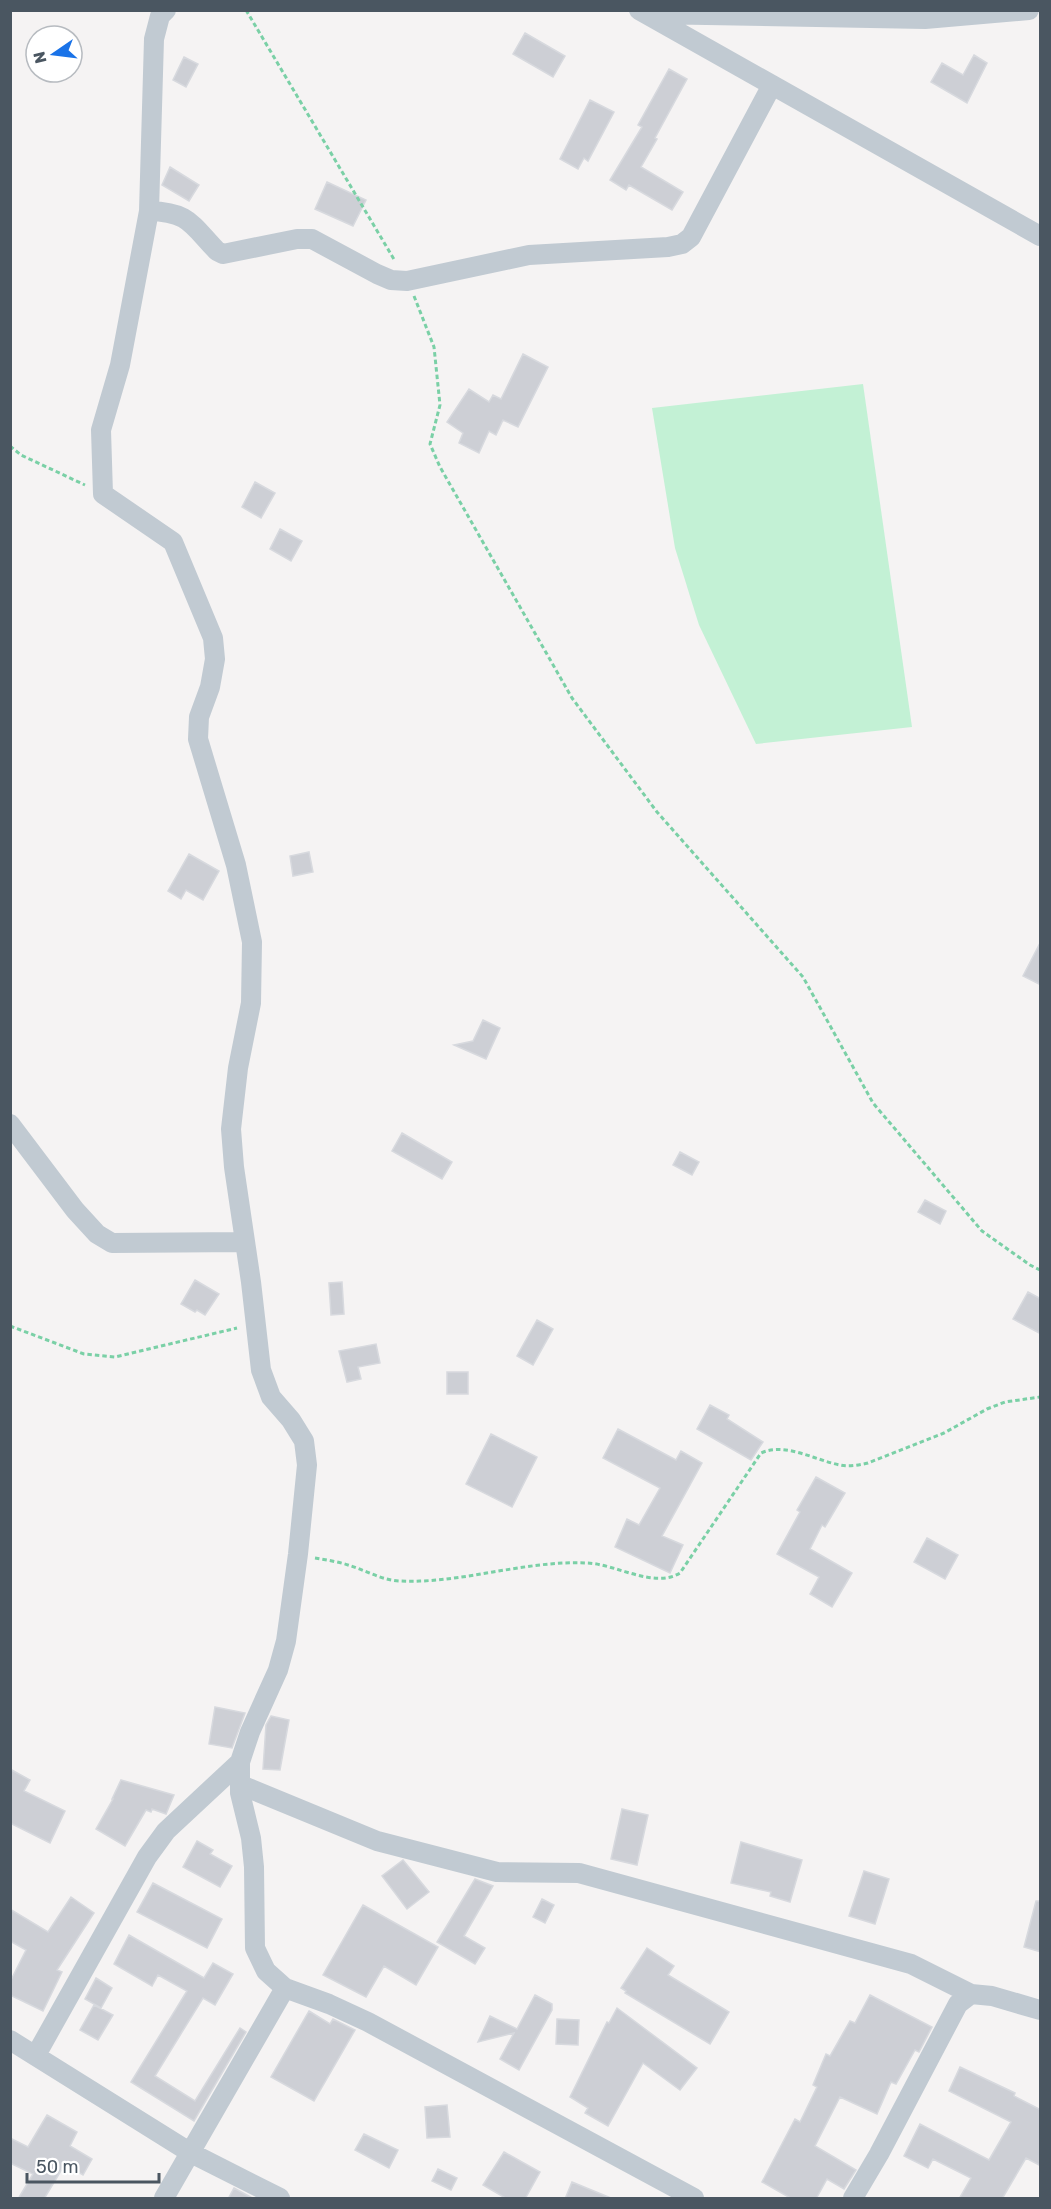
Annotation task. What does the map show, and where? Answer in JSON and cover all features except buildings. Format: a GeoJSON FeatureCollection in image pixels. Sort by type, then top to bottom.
{"type":"FeatureCollection","features":[{"type":"Feature","properties":{"kind":"street"},"geometry":{"type":"LineString","coordinates":[[166,10],[159,16],[154,39],[149,211],[120,364],[101,430],[103,494],[173,543],[213,638],[215,658],[210,687],[199,717],[198,740],[236,865],[252,942],[251,1003],[238,1068],[231,1129],[234,1167],[261,1370],[271,1397],[291,1420],[304,1441],[307,1465],[286,1641],[278,1670],[250,1732],[240,1762],[241,1785],[254,1867],[255,1948],[266,1971],[285,1988],[329,2004],[368,2022],[694,2199]]}},
{"type":"Feature","properties":{"kind":"street"},"geometry":{"type":"LineString","coordinates":[[643,12],[925,19],[1029,10]]}},
{"type":"Feature","properties":{"kind":"street"},"geometry":{"type":"LineString","coordinates":[[643,12],[1041,236]]}},
{"type":"Feature","properties":{"kind":"street"},"geometry":{"type":"LineString","coordinates":[[149,211],[168,211],[186,218],[217,251],[223,254],[297,239],[312,239],[391,280],[407,281],[529,255],[668,247],[682,244],[691,237],[772,85]]}},
{"type":"Feature","properties":{"kind":"street"},"geometry":{"type":"LineString","coordinates":[[10,1124],[75,1210],[97,1234],[112,1243],[245,1242]]}},
{"type":"Feature","properties":{"kind":"street"},"geometry":{"type":"LineString","coordinates":[[36,2055],[147,1857],[166,1831],[240,1762]]}},
{"type":"Feature","properties":{"kind":"street"},"geometry":{"type":"LineString","coordinates":[[241,1785],[377,1841],[497,1872],[579,1873],[911,1964],[971,1994],[992,1996],[1041,2010]]}},
{"type":"Feature","properties":{"kind":"street"},"geometry":{"type":"LineString","coordinates":[[164,2199],[285,1988]]}},
{"type":"Feature","properties":{"kind":"street"},"geometry":{"type":"LineString","coordinates":[[853,2199],[958,2004],[971,1994]]}},
{"type":"Feature","properties":{"kind":"street"},"geometry":{"type":"LineString","coordinates":[[10,2040],[191,2153],[280,2199]]}},
{"type":"Feature","properties":{"kind":"path"},"geometry":{"type":"LineString","coordinates":[[246,10],[407,281],[434,347],[440,405],[430,444],[440,467],[572,698],[657,812],[803,977],[873,1103],[982,1231],[1030,1265],[1041,1270]]}},
{"type":"Feature","properties":{"kind":"path"},"geometry":{"type":"LineString","coordinates":[[10,446],[21,455],[103,494]]}},
{"type":"Feature","properties":{"kind":"path"},"geometry":{"type":"LineString","coordinates":[[10,1326],[84,1354],[115,1357],[255,1324]]}},
{"type":"Feature","properties":{"kind":"path"},"geometry":{"type":"LineString","coordinates":[[298,1554],[349,1565],[397,1581],[579,1563],[605,1565],[658,1580],[671,1578],[680,1573],[761,1453],[772,1448],[780,1449],[842,1465],[855,1466],[945,1433],[996,1406],[1041,1397]]}},
{"type":"Feature","properties":{"kind":"green space"},"geometry":{"type":"Polygon","coordinates":[[[863,384],[912,727],[756,744],[699,625],[675,548],[652,408],[863,384]]]}}]}
